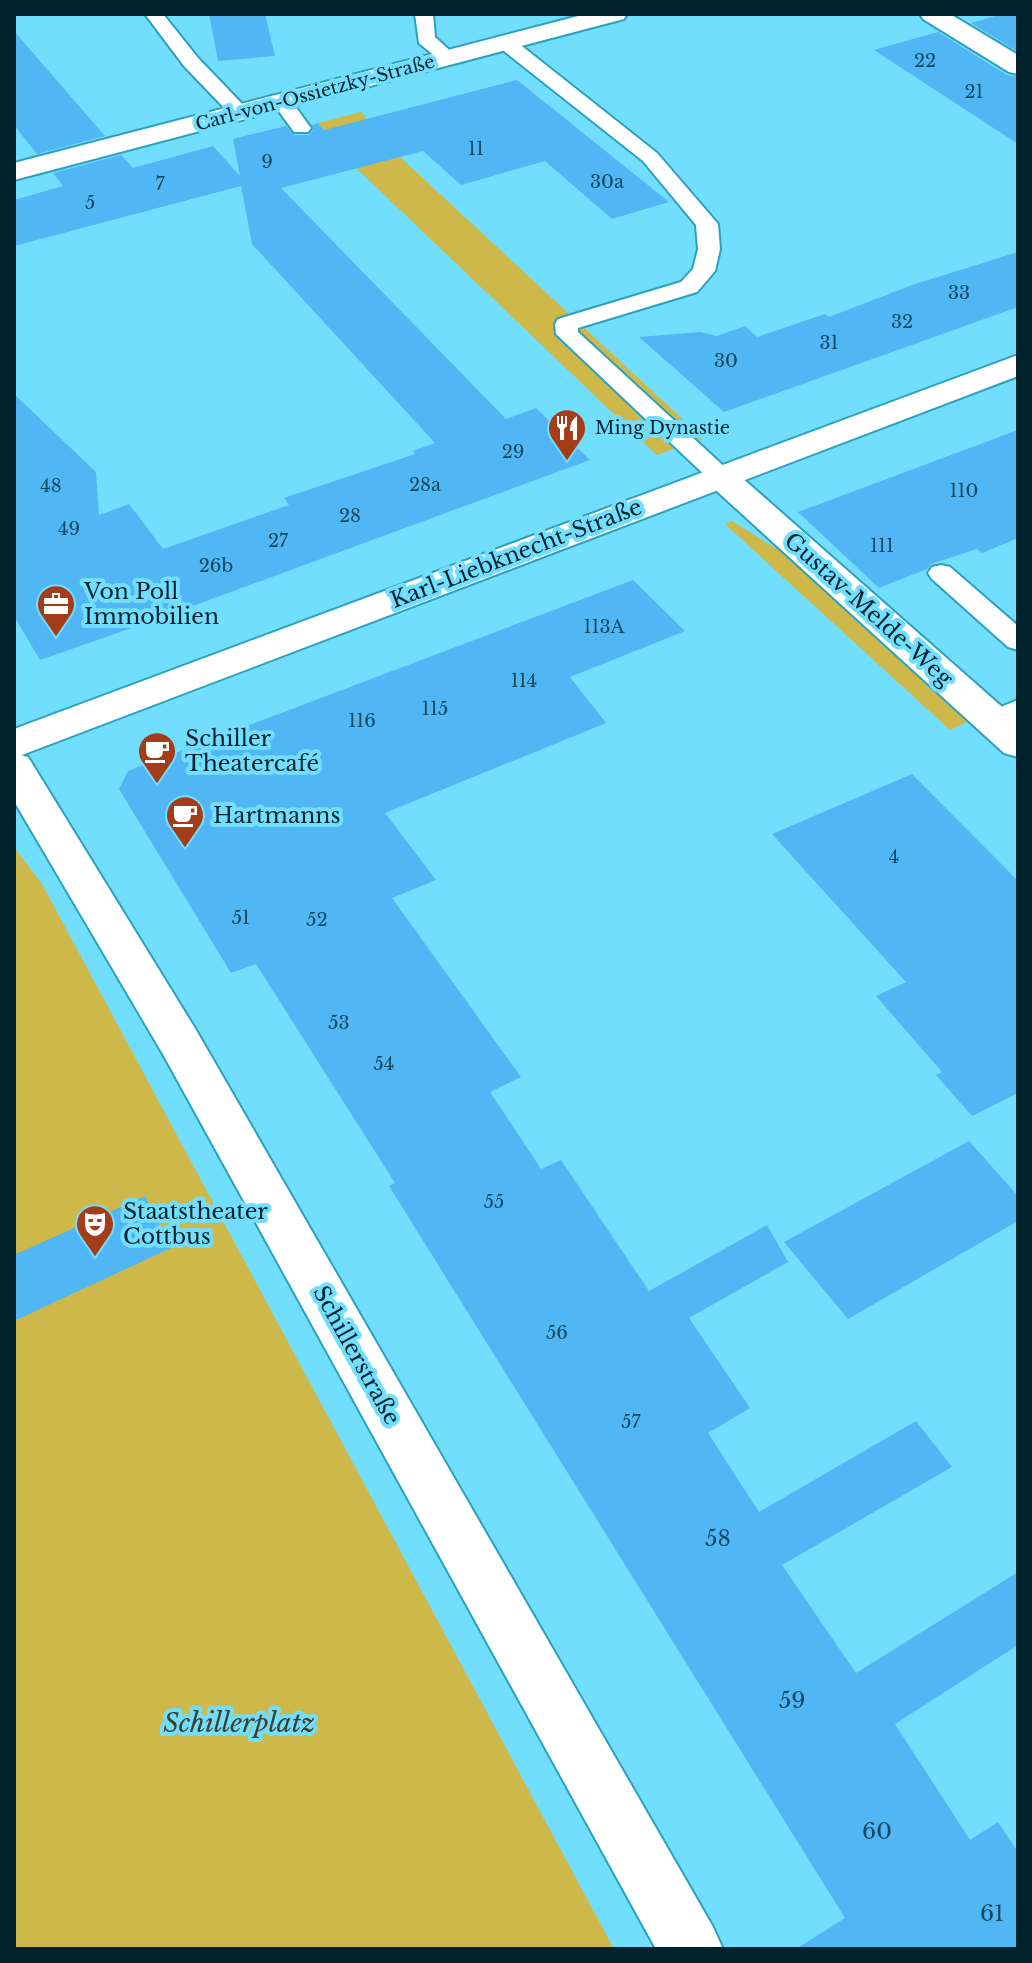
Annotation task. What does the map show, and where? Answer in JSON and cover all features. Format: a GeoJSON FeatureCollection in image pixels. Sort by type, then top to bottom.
{"type":"FeatureCollection","features":[{"type":"Feature","properties":{"kind":"street","name":"Carl-von-Ossietzky-Straße"},"geometry":{"type":"LineString","coordinates":[[14,172],[615,14]]}},
{"type":"Feature","properties":{"kind":"street"},"geometry":{"type":"LineString","coordinates":[[932,14],[1018,66]]}},
{"type":"Feature","properties":{"kind":"street","name":"Karl-Liebknecht-Straße"},"geometry":{"type":"LineString","coordinates":[[14,744],[1018,365]]}},
{"type":"Feature","properties":{"kind":"street","name":"Gustav-Melde-Weg"},"geometry":{"type":"LineString","coordinates":[[720,476],[1010,724]]}},
{"type":"Feature","properties":{"kind":"street","name":"Schillerstraße"},"geometry":{"type":"LineString","coordinates":[[14,767],[180,1043],[691,1949]]}},
{"type":"Feature","properties":{"kind":"lane"},"geometry":{"type":"LineString","coordinates":[[154,14],[191,62],[240,113]]}},
{"type":"Feature","properties":{"kind":"lane"},"geometry":{"type":"LineString","coordinates":[[424,14],[426,39],[449,58]]}},
{"type":"Feature","properties":{"kind":"lane"},"geometry":{"type":"LineString","coordinates":[[185,26],[191,62]]}},
{"type":"Feature","properties":{"kind":"lane"},"geometry":{"type":"LineString","coordinates":[[506,43],[650,157],[707,224],[709,249],[704,271],[689,287],[566,324],[567,334],[720,476]]}},
{"type":"Feature","properties":{"kind":"lane"},"geometry":{"type":"LineString","coordinates":[[282,102],[301,128]]}},
{"type":"Feature","properties":{"kind":"lane"},"geometry":{"type":"LineString","coordinates":[[941,573],[1018,641]]}},
{"type":"Feature","properties":{"kind":"green space"},"geometry":{"type":"Polygon","coordinates":[[[361,112],[386,144],[703,438],[657,455],[356,168],[318,123],[361,112]]]}},
{"type":"Feature","properties":{"kind":"green space"},"geometry":{"type":"Polygon","coordinates":[[[732,521],[804,566],[972,720],[950,730],[725,524],[732,521]]]}},
{"type":"Feature","properties":{"kind":"green space","name":"Schillerplatz"},"geometry":{"type":"Polygon","coordinates":[[[14,847],[42,884],[614,1949],[14,1949],[14,847]]]}},
{"type":"Feature","properties":{"kind":"building"},"geometry":{"type":"Polygon","coordinates":[[[209,14],[265,14],[275,56],[218,61],[209,14]]]}},
{"type":"Feature","properties":{"kind":"building"},"geometry":{"type":"Polygon","coordinates":[[[1002,14],[1018,14],[1018,52],[971,23],[1002,14]]]}},
{"type":"Feature","properties":{"kind":"building"},"geometry":{"type":"Polygon","coordinates":[[[14,31],[105,136],[37,154],[14,125],[14,31]]]}},
{"type":"Feature","properties":{"kind":"building"},"geometry":{"type":"Polygon","coordinates":[[[938,32],[1007,75],[1018,77],[1018,144],[874,50],[938,32]]]}},
{"type":"Feature","properties":{"kind":"building"},"geometry":{"type":"Polygon","coordinates":[[[517,80],[669,202],[612,219],[545,161],[461,185],[423,151],[281,188],[506,419],[536,408],[590,460],[168,615],[161,628],[143,624],[40,660],[14,616],[14,394],[96,472],[99,515],[129,504],[163,549],[289,505],[284,498],[415,454],[413,451],[435,443],[252,244],[241,186],[14,246],[14,200],[63,186],[53,173],[121,155],[133,168],[213,146],[240,176],[233,139],[286,126],[294,135],[308,135],[313,130],[312,125],[318,123],[324,130],[517,80]]]}},
{"type":"Feature","properties":{"kind":"building"},"geometry":{"type":"Polygon","coordinates":[[[1018,252],[1018,307],[724,412],[639,337],[700,332],[717,336],[745,326],[757,337],[825,314],[829,317],[912,285],[1018,252]]]}},
{"type":"Feature","properties":{"kind":"building"},"geometry":{"type":"Polygon","coordinates":[[[1018,430],[1018,538],[982,553],[977,549],[931,564],[927,569],[879,588],[798,512],[1018,430]]]}},
{"type":"Feature","properties":{"kind":"building"},"geometry":{"type":"Polygon","coordinates":[[[633,580],[685,631],[570,677],[606,723],[385,813],[436,880],[392,898],[521,1077],[490,1092],[541,1169],[561,1160],[649,1291],[767,1225],[788,1262],[689,1318],[750,1408],[708,1433],[759,1512],[916,1421],[952,1467],[782,1565],[856,1673],[1018,1572],[1018,1645],[895,1724],[970,1840],[998,1822],[1018,1852],[1018,1949],[796,1949],[845,1918],[389,1186],[395,1183],[256,964],[231,973],[119,789],[128,771],[633,580]]]}},
{"type":"Feature","properties":{"kind":"building"},"geometry":{"type":"Polygon","coordinates":[[[912,774],[1018,881],[1018,1093],[972,1116],[936,1075],[942,1072],[876,996],[906,982],[772,834],[912,774]]]}},
{"type":"Feature","properties":{"kind":"building"},"geometry":{"type":"Polygon","coordinates":[[[969,1141],[1018,1196],[1018,1221],[848,1319],[784,1242],[969,1141]]]}},
{"type":"Feature","properties":{"kind":"building","name":"Staatstheater Cottbus"},"geometry":{"type":"Polygon","coordinates":[[[145,1196],[171,1248],[14,1321],[14,1255],[145,1196]]]}},
{"type":"Feature","properties":{"kind":"place","name":"Ming Dynastie"},"geometry":{"type":"Point","coordinates":[567,462]}},
{"type":"Feature","properties":{"kind":"place","name":"Von Poll Immobilien"},"geometry":{"type":"Point","coordinates":[56,638]}},
{"type":"Feature","properties":{"kind":"place","name":"Schiller Theatercafé"},"geometry":{"type":"Point","coordinates":[157,785]}},
{"type":"Feature","properties":{"kind":"place","name":"Hartmanns"},"geometry":{"type":"Point","coordinates":[185,849]}},
{"type":"Feature","properties":{"kind":"place","name":"Staatstheater Cottbus"},"geometry":{"type":"Point","coordinates":[95,1258]}}]}
